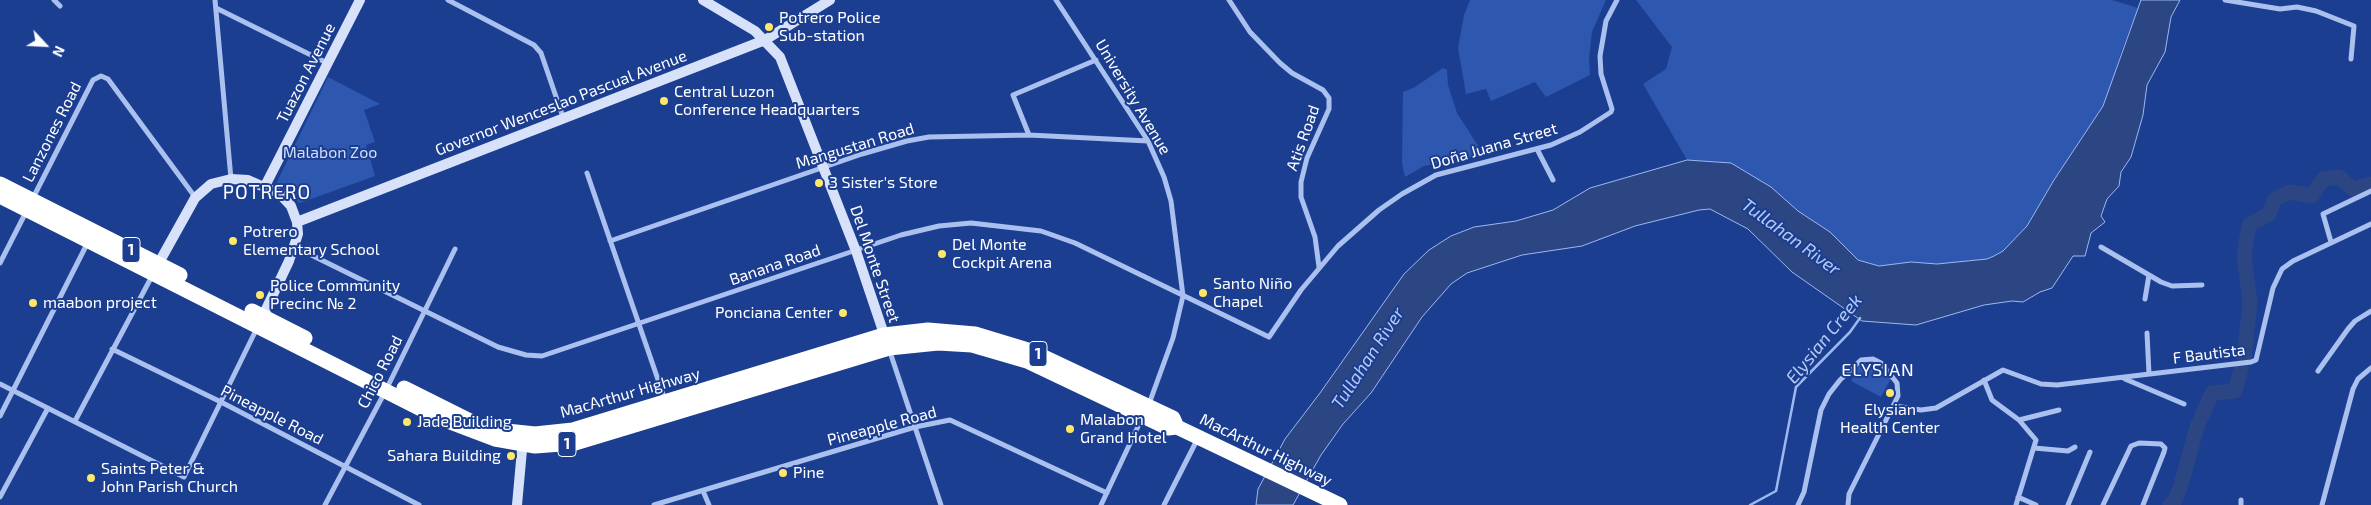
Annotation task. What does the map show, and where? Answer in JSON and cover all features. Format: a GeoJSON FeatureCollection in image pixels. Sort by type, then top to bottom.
{"type":"FeatureCollection","features":[{"type":"Feature","properties":{"kind":"highway","name":"MacArthur Highway"},"geometry":{"type":"LineString","coordinates":[[0,184],[89,241],[155,269]]}},
{"type":"Feature","properties":{"kind":"highway","name":"MacArthur Highway"},"geometry":{"type":"LineString","coordinates":[[0,196],[29,204],[388,385],[480,425],[523,440],[668,408],[886,341],[938,330],[975,334],[1010,343],[1031,351],[1146,411],[1168,428],[1176,427],[1340,505]]}},
{"type":"Feature","properties":{"kind":"main road","name":"Tuazon Avenue"},"geometry":{"type":"LineString","coordinates":[[264,186],[360,0]]}},
{"type":"Feature","properties":{"kind":"main road","name":"Del Monte Street"},"geometry":{"type":"LineString","coordinates":[[703,0],[755,30],[780,58],[856,251],[886,341]]}},
{"type":"Feature","properties":{"kind":"main road","name":"Governor Wenceslao Pascual Avenue"},"geometry":{"type":"LineString","coordinates":[[297,222],[765,40],[830,0]]}},
{"type":"Feature","properties":{"kind":"main road"},"geometry":{"type":"LineString","coordinates":[[155,269],[195,198],[211,184],[232,179],[248,180],[264,186],[280,194],[291,206],[297,222],[298,234],[295,247],[261,321]]}},
{"type":"Feature","properties":{"kind":"main road"},"geometry":{"type":"LineString","coordinates":[[517,505],[523,440]]}},
{"type":"Feature","properties":{"kind":"street"},"geometry":{"type":"LineString","coordinates":[[54,0],[60,6]]}},
{"type":"Feature","properties":{"kind":"street"},"geometry":{"type":"LineString","coordinates":[[215,0],[232,179]]}},
{"type":"Feature","properties":{"kind":"street"},"geometry":{"type":"LineString","coordinates":[[448,0],[534,45],[541,53],[563,117]]}},
{"type":"Feature","properties":{"kind":"street","name":"University Avenue"},"geometry":{"type":"LineString","coordinates":[[1056,0],[1148,140],[1164,177],[1171,201],[1183,296],[1174,338],[1146,411],[1101,505]]}},
{"type":"Feature","properties":{"kind":"street","name":"Atis Road"},"geometry":{"type":"LineString","coordinates":[[1229,0],[1250,32],[1265,48],[1292,73],[1323,90],[1328,98],[1329,109],[1307,158],[1301,182],[1301,196],[1315,237],[1319,267]]}},
{"type":"Feature","properties":{"kind":"street","name":"Doña Juana Street"},"geometry":{"type":"LineString","coordinates":[[1269,337],[1319,267],[1338,246],[1379,210],[1425,180],[1537,149],[1580,132],[1612,110],[1601,74],[1600,56],[1606,21],[1617,0]]}},
{"type":"Feature","properties":{"kind":"street"},"geometry":{"type":"LineString","coordinates":[[2225,0],[2280,10],[2297,7],[2316,11],[2354,26],[2351,59]]}},
{"type":"Feature","properties":{"kind":"street"},"geometry":{"type":"LineString","coordinates":[[216,8],[328,63]]}},
{"type":"Feature","properties":{"kind":"street"},"geometry":{"type":"LineString","coordinates":[[1030,135],[1013,95],[1096,60]]}},
{"type":"Feature","properties":{"kind":"street","name":"Lanzones Road"},"geometry":{"type":"LineString","coordinates":[[0,263],[93,80],[101,76],[108,79],[195,198]]}},
{"type":"Feature","properties":{"kind":"street","name":"Mangustan Road"},"geometry":{"type":"LineString","coordinates":[[610,241],[884,147],[923,138],[1030,135],[1148,140]]}},
{"type":"Feature","properties":{"kind":"street"},"geometry":{"type":"LineString","coordinates":[[1537,149],[1553,180]]}},
{"type":"Feature","properties":{"kind":"street"},"geometry":{"type":"LineString","coordinates":[[587,173],[668,408]]}},
{"type":"Feature","properties":{"kind":"street"},"geometry":{"type":"LineString","coordinates":[[2331,242],[2323,214],[2371,191]]}},
{"type":"Feature","properties":{"kind":"street","name":"Banana Road"},"geometry":{"type":"LineString","coordinates":[[295,247],[498,347],[535,356],[542,356],[639,325],[901,235],[938,226],[970,223],[1041,231],[1075,244],[1269,337]]}},
{"type":"Feature","properties":{"kind":"street","name":"F Bautista"},"geometry":{"type":"LineString","coordinates":[[1984,380],[2003,370],[2042,384],[2124,378],[2256,360],[2273,288],[2282,269],[2293,261],[2371,224]]}},
{"type":"Feature","properties":{"kind":"street"},"geometry":{"type":"LineString","coordinates":[[0,416],[89,241]]}},
{"type":"Feature","properties":{"kind":"street"},"geometry":{"type":"LineString","coordinates":[[2100,247],[2172,286],[2202,285]]}},
{"type":"Feature","properties":{"kind":"street","name":"Chico Road"},"geometry":{"type":"LineString","coordinates":[[325,505],[388,385],[455,249]]}},
{"type":"Feature","properties":{"kind":"street"},"geometry":{"type":"LineString","coordinates":[[75,421],[155,269]]}},
{"type":"Feature","properties":{"kind":"street"},"geometry":{"type":"LineString","coordinates":[[2145,299],[2149,275]]}},
{"type":"Feature","properties":{"kind":"street"},"geometry":{"type":"LineString","coordinates":[[2318,372],[2348,329],[2355,321],[2371,311]]}},
{"type":"Feature","properties":{"kind":"street"},"geometry":{"type":"LineString","coordinates":[[0,384],[184,477],[261,321]]}},
{"type":"Feature","properties":{"kind":"street"},"geometry":{"type":"LineString","coordinates":[[2147,333],[2149,374]]}},
{"type":"Feature","properties":{"kind":"street","name":"Del Monte Street"},"geometry":{"type":"LineString","coordinates":[[886,341],[941,505]]}},
{"type":"Feature","properties":{"kind":"street","name":"Pineapple Road"},"geometry":{"type":"LineString","coordinates":[[112,348],[221,402],[419,505]]}},
{"type":"Feature","properties":{"kind":"street"},"geometry":{"type":"LineString","coordinates":[[1798,505],[1804,492],[1821,410],[1840,380],[1861,360],[1873,359],[1881,363],[1897,383],[1899,389],[1895,406],[1852,486],[1848,505]]}},
{"type":"Feature","properties":{"kind":"street"},"geometry":{"type":"LineString","coordinates":[[2322,505],[2353,389],[2358,379],[2371,368]]}},
{"type":"Feature","properties":{"kind":"street"},"geometry":{"type":"LineString","coordinates":[[2124,378],[2184,404]]}},
{"type":"Feature","properties":{"kind":"street"},"geometry":{"type":"LineString","coordinates":[[1895,406],[1921,410],[1936,408],[1984,380],[1992,400],[2019,420],[2036,440],[2016,505]]}},
{"type":"Feature","properties":{"kind":"street"},"geometry":{"type":"LineString","coordinates":[[0,497],[48,408]]}},
{"type":"Feature","properties":{"kind":"street"},"geometry":{"type":"LineString","coordinates":[[2019,420],[2059,410]]}},
{"type":"Feature","properties":{"kind":"street","name":"Pineapple Road"},"geometry":{"type":"LineString","coordinates":[[654,505],[915,427],[950,420],[1108,493]]}},
{"type":"Feature","properties":{"kind":"street"},"geometry":{"type":"LineString","coordinates":[[1164,505],[1198,438]]}},
{"type":"Feature","properties":{"kind":"street"},"geometry":{"type":"LineString","coordinates":[[2103,505],[2130,446],[2139,443],[2159,443],[2164,446],[2164,452],[2143,505]]}},
{"type":"Feature","properties":{"kind":"street"},"geometry":{"type":"LineString","coordinates":[[2034,448],[2068,451],[2075,447]]}},
{"type":"Feature","properties":{"kind":"street"},"geometry":{"type":"LineString","coordinates":[[2068,505],[2090,452]]}},
{"type":"Feature","properties":{"kind":"street"},"geometry":{"type":"LineString","coordinates":[[703,491],[709,505]]}},
{"type":"Feature","properties":{"kind":"street"},"geometry":{"type":"LineString","coordinates":[[2018,497],[2036,505]]}},
{"type":"Feature","properties":{"kind":"green space"},"geometry":{"type":"Polygon","coordinates":[[[1470,0],[1606,0],[1592,32],[1589,59],[1590,75],[1546,97],[1535,82],[1491,101],[1486,89],[1466,94],[1458,48],[1464,15],[1470,0]]]}},
{"type":"Feature","properties":{"kind":"green space"},"geometry":{"type":"Polygon","coordinates":[[[1636,0],[2112,0],[2138,8],[2103,106],[2054,180],[2027,226],[2003,251],[1987,259],[1937,264],[1911,262],[1879,266],[1858,260],[1830,232],[1798,211],[1771,187],[1731,163],[1687,160],[1643,84],[1666,69],[1672,47],[1636,0]]]}},
{"type":"Feature","properties":{"kind":"green space"},"geometry":{"type":"Polygon","coordinates":[[[1443,68],[1447,70],[1448,85],[1457,113],[1484,155],[1424,166],[1405,177],[1402,163],[1403,92],[1415,87],[1443,68]]]}},
{"type":"Feature","properties":{"kind":"green space","name":"Malabon Zoo"},"geometry":{"type":"Polygon","coordinates":[[[328,77],[380,104],[364,110],[375,142],[366,145],[375,176],[300,203],[276,184],[328,77]]]}},
{"type":"Feature","properties":{"kind":"green space"},"geometry":{"type":"Polygon","coordinates":[[[1861,362],[1891,378],[1881,397],[1851,381],[1861,362]]]}},
{"type":"Feature","properties":{"kind":"water","name":"Tullahan River"},"geometry":{"type":"Polygon","coordinates":[[[2141,0],[2180,0],[2171,17],[2165,52],[2147,85],[2143,115],[2131,157],[2121,172],[2119,186],[2107,199],[2101,216],[2105,222],[2091,233],[2085,256],[2073,256],[2052,288],[2040,292],[2023,302],[2012,301],[1984,305],[1916,325],[1862,321],[1792,272],[1748,229],[1710,209],[1635,226],[1582,246],[1522,255],[1467,273],[1451,284],[1422,317],[1371,393],[1343,424],[1321,455],[1293,505],[1256,505],[1258,489],[1285,439],[1404,274],[1429,250],[1451,236],[1474,227],[1516,221],[1553,210],[1590,188],[1687,160],[1731,163],[1771,187],[1798,211],[1830,232],[1858,260],[1879,266],[1911,262],[1937,264],[1987,259],[2003,251],[2027,226],[2054,180],[2103,106],[2141,0]]]}},
{"type":"Feature","properties":{"kind":"waterway"},"geometry":{"type":"LineString","coordinates":[[2244,358],[2250,303],[2244,255],[2249,225],[2269,214],[2275,199],[2290,192],[2312,196],[2323,179],[2339,177],[2353,189],[2371,184]]}},
{"type":"Feature","properties":{"kind":"waterway","name":"Elysian Creek"},"geometry":{"type":"LineString","coordinates":[[1750,505],[1776,491],[1796,387],[1850,332],[1860,318]]}},
{"type":"Feature","properties":{"kind":"waterway"},"geometry":{"type":"LineString","coordinates":[[2170,505],[2173,504],[2180,488],[2197,427],[2212,393],[2235,391],[2241,369]]}},
{"type":"Feature","properties":{"kind":"place","name":"Potrero Police Sub-station"},"geometry":{"type":"Point","coordinates":[769,27]}},
{"type":"Feature","properties":{"kind":"place","name":"Central Luzon Conference Headquarters"},"geometry":{"type":"Point","coordinates":[664,101]}},
{"type":"Feature","properties":{"kind":"place","name":"3 Sister's Store"},"geometry":{"type":"Point","coordinates":[819,183]}},
{"type":"Feature","properties":{"kind":"place","name":"Potrero Elementary School"},"geometry":{"type":"Point","coordinates":[233,241]}},
{"type":"Feature","properties":{"kind":"place","name":"Del Monte Cockpit Arena"},"geometry":{"type":"Point","coordinates":[942,254]}},
{"type":"Feature","properties":{"kind":"place","name":"Santo Niño Chapel"},"geometry":{"type":"Point","coordinates":[1203,293]}},
{"type":"Feature","properties":{"kind":"place","name":"Police Community Precinc № 2"},"geometry":{"type":"Point","coordinates":[260,295]}},
{"type":"Feature","properties":{"kind":"place","name":"maabon project"},"geometry":{"type":"Point","coordinates":[33,303]}},
{"type":"Feature","properties":{"kind":"place","name":"Ponciana Center"},"geometry":{"type":"Point","coordinates":[843,313]}},
{"type":"Feature","properties":{"kind":"place","name":"Elysian Health Center"},"geometry":{"type":"Point","coordinates":[1890,393]}},
{"type":"Feature","properties":{"kind":"place","name":"Jade Building"},"geometry":{"type":"Point","coordinates":[407,422]}},
{"type":"Feature","properties":{"kind":"place","name":"Malabon Grand Hotel"},"geometry":{"type":"Point","coordinates":[1070,429]}},
{"type":"Feature","properties":{"kind":"place","name":"Sahara Building"},"geometry":{"type":"Point","coordinates":[511,456]}},
{"type":"Feature","properties":{"kind":"place","name":"Pine"},"geometry":{"type":"Point","coordinates":[783,473]}},
{"type":"Feature","properties":{"kind":"place","name":"Saints Peter & John Parish Church"},"geometry":{"type":"Point","coordinates":[91,478]}},
{"type":"Feature","properties":{"kind":"district","name":"POTRERO"},"geometry":{"type":"Point","coordinates":[267,193]}},
{"type":"Feature","properties":{"kind":"district","name":"ELYSIAN"},"geometry":{"type":"Point","coordinates":[1878,370]}}]}
